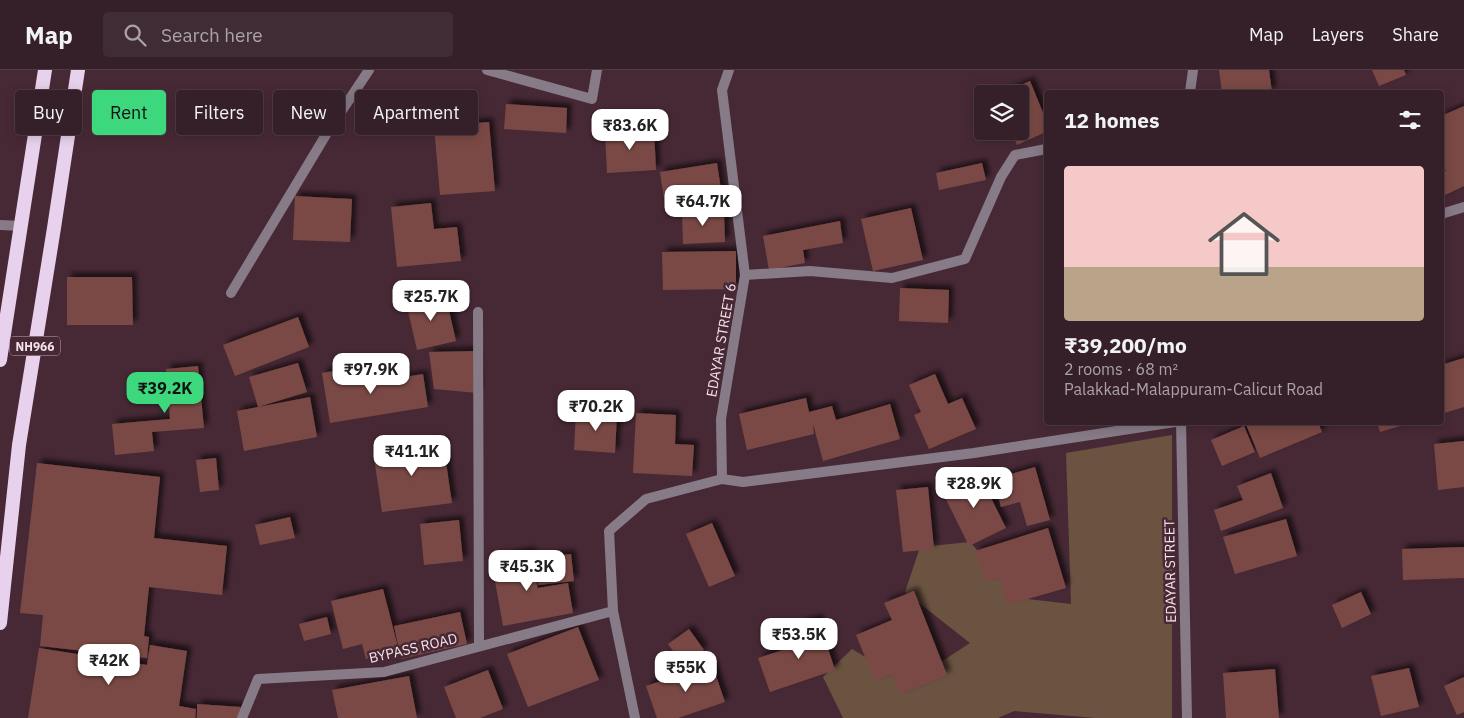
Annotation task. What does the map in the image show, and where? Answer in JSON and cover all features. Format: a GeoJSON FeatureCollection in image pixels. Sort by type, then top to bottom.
{"type":"FeatureCollection","features":[{"type":"Feature","properties":{"kind":"highway","name":"NH966"},"geometry":{"type":"LineString","coordinates":[[0,360],[45,70]]}},
{"type":"Feature","properties":{"kind":"highway","name":"NH966"},"geometry":{"type":"LineString","coordinates":[[0,623],[19,445],[78,70]]}},
{"type":"Feature","properties":{"kind":"street"},"geometry":{"type":"LineString","coordinates":[[231,293],[326,133],[369,70]]}},
{"type":"Feature","properties":{"kind":"street"},"geometry":{"type":"LineString","coordinates":[[487,70],[592,99],[597,70]]}},
{"type":"Feature","properties":{"kind":"street"},"geometry":{"type":"LineString","coordinates":[[729,70],[722,90],[746,275]]}},
{"type":"Feature","properties":{"kind":"street"},"geometry":{"type":"LineString","coordinates":[[1190,90],[1193,70]]}},
{"type":"Feature","properties":{"kind":"street","name":"EDAYAR STREET 6"},"geometry":{"type":"LineString","coordinates":[[722,479],[721,419],[746,275],[810,271],[892,278],[965,259],[1001,177],[1015,155],[1044,149]]}},
{"type":"Feature","properties":{"kind":"street"},"geometry":{"type":"LineString","coordinates":[[1444,213],[1464,207]]}},
{"type":"Feature","properties":{"kind":"street"},"geometry":{"type":"LineString","coordinates":[[0,225],[22,226]]}},
{"type":"Feature","properties":{"kind":"street"},"geometry":{"type":"LineString","coordinates":[[478,312],[479,646]]}},
{"type":"Feature","properties":{"kind":"street"},"geometry":{"type":"LineString","coordinates":[[635,718],[613,611],[609,531],[646,499],[722,479],[743,482],[974,453],[1156,425]]}},
{"type":"Feature","properties":{"kind":"street","name":"EDAYAR STREET"},"geometry":{"type":"LineString","coordinates":[[1181,425],[1187,718]]}},
{"type":"Feature","properties":{"kind":"street","name":"BYPASS ROAD"},"geometry":{"type":"LineString","coordinates":[[242,718],[258,679],[384,672],[613,611]]}},
{"type":"Feature","properties":{"kind":"shaded area"},"geometry":{"type":"Polygon","coordinates":[[[1172,435],[1172,718],[1095,718],[1014,711],[998,718],[843,718],[823,677],[852,649],[889,671],[924,673],[970,643],[905,592],[920,547],[970,542],[1019,598],[1071,604],[1066,453],[1172,435]]]}},
{"type":"Feature","properties":{"kind":"building"},"geometry":{"type":"Polygon","coordinates":[[[1219,70],[1269,70],[1272,90],[1222,90],[1219,70]]]}},
{"type":"Feature","properties":{"kind":"building"},"geometry":{"type":"Polygon","coordinates":[[[1372,70],[1404,70],[1406,75],[1379,86],[1372,70]]]}},
{"type":"Feature","properties":{"kind":"building"},"geometry":{"type":"Polygon","coordinates":[[[1030,81],[1044,115],[1044,133],[1029,140],[1029,85],[1021,85],[1030,81]]]}},
{"type":"Feature","properties":{"kind":"building"},"geometry":{"type":"Polygon","coordinates":[[[506,104],[567,108],[566,133],[504,129],[506,104]]]}},
{"type":"Feature","properties":{"kind":"building"},"geometry":{"type":"Polygon","coordinates":[[[1464,106],[1464,186],[1444,196],[1444,172],[1446,171],[1444,167],[1444,115],[1464,106]]]}},
{"type":"Feature","properties":{"kind":"building"},"geometry":{"type":"Polygon","coordinates":[[[489,122],[495,191],[440,195],[435,135],[478,135],[478,123],[489,122]]]}},
{"type":"Feature","properties":{"kind":"building"},"geometry":{"type":"Polygon","coordinates":[[[654,129],[656,170],[607,173],[605,132],[654,129]]]}},
{"type":"Feature","properties":{"kind":"building"},"geometry":{"type":"Polygon","coordinates":[[[1015,140],[1028,140],[1017,145],[1015,140]]]}},
{"type":"Feature","properties":{"kind":"building"},"geometry":{"type":"Polygon","coordinates":[[[717,163],[722,196],[665,205],[660,172],[717,163]]]}},
{"type":"Feature","properties":{"kind":"building"},"geometry":{"type":"Polygon","coordinates":[[[982,163],[986,180],[939,190],[936,173],[982,163]]]}},
{"type":"Feature","properties":{"kind":"building"},"geometry":{"type":"Polygon","coordinates":[[[295,196],[352,199],[350,242],[293,240],[295,196]]]}},
{"type":"Feature","properties":{"kind":"building"},"geometry":{"type":"Polygon","coordinates":[[[431,203],[434,229],[457,227],[461,261],[397,267],[391,207],[431,203]]]}},
{"type":"Feature","properties":{"kind":"building"},"geometry":{"type":"Polygon","coordinates":[[[911,208],[923,260],[873,271],[861,219],[911,208]]]}},
{"type":"Feature","properties":{"kind":"building"},"geometry":{"type":"Polygon","coordinates":[[[724,211],[725,242],[683,244],[682,212],[724,211]]]}},
{"type":"Feature","properties":{"kind":"building"},"geometry":{"type":"Polygon","coordinates":[[[840,221],[843,243],[803,250],[805,263],[769,270],[763,236],[840,221]]]}},
{"type":"Feature","properties":{"kind":"building"},"geometry":{"type":"Polygon","coordinates":[[[736,251],[736,289],[663,290],[662,252],[736,251]]]}},
{"type":"Feature","properties":{"kind":"building"},"geometry":{"type":"Polygon","coordinates":[[[67,277],[132,277],[133,325],[67,325],[67,277]]]}},
{"type":"Feature","properties":{"kind":"building"},"geometry":{"type":"Polygon","coordinates":[[[900,288],[949,290],[948,323],[899,321],[900,288]]]}},
{"type":"Feature","properties":{"kind":"building"},"geometry":{"type":"Polygon","coordinates":[[[445,293],[456,341],[417,350],[406,302],[445,293]]]}},
{"type":"Feature","properties":{"kind":"building"},"geometry":{"type":"Polygon","coordinates":[[[298,317],[309,347],[235,376],[223,345],[298,317]]]}},
{"type":"Feature","properties":{"kind":"building"},"geometry":{"type":"Polygon","coordinates":[[[476,351],[478,393],[434,389],[429,352],[476,351]]]}},
{"type":"Feature","properties":{"kind":"building"},"geometry":{"type":"Polygon","coordinates":[[[1464,358],[1464,407],[1444,413],[1444,364],[1464,358]]]}},
{"type":"Feature","properties":{"kind":"building"},"geometry":{"type":"Polygon","coordinates":[[[298,363],[307,392],[258,407],[249,377],[298,363]]]}},
{"type":"Feature","properties":{"kind":"building"},"geometry":{"type":"Polygon","coordinates":[[[198,366],[204,428],[152,432],[154,451],[115,455],[112,424],[170,419],[166,369],[198,366]]]}},
{"type":"Feature","properties":{"kind":"building"},"geometry":{"type":"Polygon","coordinates":[[[357,367],[360,384],[423,374],[428,407],[330,423],[322,373],[357,367]]]}},
{"type":"Feature","properties":{"kind":"building"},"geometry":{"type":"Polygon","coordinates":[[[935,374],[948,404],[962,398],[976,429],[929,449],[914,415],[921,412],[909,385],[935,374]]]}},
{"type":"Feature","properties":{"kind":"building"},"geometry":{"type":"Polygon","coordinates":[[[310,397],[317,437],[244,451],[237,411],[310,397]]]}},
{"type":"Feature","properties":{"kind":"building"},"geometry":{"type":"Polygon","coordinates":[[[806,398],[809,412],[832,406],[836,420],[890,404],[900,439],[823,461],[813,424],[814,434],[747,450],[739,414],[806,398]]]}},
{"type":"Feature","properties":{"kind":"building"},"geometry":{"type":"Polygon","coordinates":[[[576,411],[617,414],[615,453],[574,450],[576,411]]]}},
{"type":"Feature","properties":{"kind":"building"},"geometry":{"type":"Polygon","coordinates":[[[636,413],[676,415],[675,444],[694,445],[692,476],[633,473],[636,413]]]}},
{"type":"Feature","properties":{"kind":"building"},"geometry":{"type":"Polygon","coordinates":[[[1246,425],[1319,425],[1322,432],[1260,458],[1246,425]]]}},
{"type":"Feature","properties":{"kind":"building"},"geometry":{"type":"Polygon","coordinates":[[[1378,425],[1403,425],[1380,432],[1378,425]]]}},
{"type":"Feature","properties":{"kind":"building"},"geometry":{"type":"Polygon","coordinates":[[[1244,426],[1255,452],[1222,466],[1211,440],[1244,426]]]}},
{"type":"Feature","properties":{"kind":"building"},"geometry":{"type":"Polygon","coordinates":[[[1464,441],[1464,487],[1438,490],[1434,444],[1464,441]]]}},
{"type":"Feature","properties":{"kind":"building"},"geometry":{"type":"Polygon","coordinates":[[[443,442],[452,503],[382,512],[373,451],[443,442]]]}},
{"type":"Feature","properties":{"kind":"building"},"geometry":{"type":"Polygon","coordinates":[[[216,458],[219,490],[200,492],[196,460],[216,458]]]}},
{"type":"Feature","properties":{"kind":"building"},"geometry":{"type":"Polygon","coordinates":[[[37,463],[160,477],[154,538],[227,546],[222,595],[149,587],[144,636],[149,637],[147,658],[40,646],[43,615],[20,613],[37,463]]]}},
{"type":"Feature","properties":{"kind":"building"},"geometry":{"type":"Polygon","coordinates":[[[1035,467],[1050,520],[1027,526],[1020,502],[1001,507],[994,479],[1035,467]]]}},
{"type":"Feature","properties":{"kind":"building"},"geometry":{"type":"Polygon","coordinates":[[[978,472],[1006,528],[969,546],[942,491],[978,472]]]}},
{"type":"Feature","properties":{"kind":"building"},"geometry":{"type":"Polygon","coordinates":[[[1271,473],[1283,508],[1221,531],[1214,510],[1243,500],[1237,486],[1271,473]]]}},
{"type":"Feature","properties":{"kind":"building"},"geometry":{"type":"Polygon","coordinates":[[[928,487],[934,549],[903,552],[896,490],[928,487]]]}},
{"type":"Feature","properties":{"kind":"building"},"geometry":{"type":"Polygon","coordinates":[[[290,517],[295,538],[260,545],[255,525],[290,517]]]}},
{"type":"Feature","properties":{"kind":"building"},"geometry":{"type":"Polygon","coordinates":[[[1286,519],[1297,556],[1235,574],[1223,537],[1286,519]]]}},
{"type":"Feature","properties":{"kind":"building"},"geometry":{"type":"Polygon","coordinates":[[[459,520],[463,561],[424,565],[420,524],[459,520]]]}},
{"type":"Feature","properties":{"kind":"building"},"geometry":{"type":"Polygon","coordinates":[[[712,523],[735,576],[709,587],[686,534],[712,523]]]}},
{"type":"Feature","properties":{"kind":"building"},"geometry":{"type":"Polygon","coordinates":[[[1048,528],[1066,588],[1007,605],[999,578],[985,582],[975,551],[1048,528]]]}},
{"type":"Feature","properties":{"kind":"building"},"geometry":{"type":"Polygon","coordinates":[[[1464,547],[1464,578],[1403,580],[1402,549],[1464,547]]]}},
{"type":"Feature","properties":{"kind":"building"},"geometry":{"type":"Polygon","coordinates":[[[531,551],[538,590],[538,588],[568,583],[573,613],[503,626],[491,559],[531,551]]]}},
{"type":"Feature","properties":{"kind":"building"},"geometry":{"type":"Polygon","coordinates":[[[571,554],[574,581],[538,585],[536,558],[571,554]]]}},
{"type":"Feature","properties":{"kind":"building"},"geometry":{"type":"Polygon","coordinates":[[[383,589],[399,651],[366,659],[362,644],[343,649],[331,601],[383,589]]]}},
{"type":"Feature","properties":{"kind":"building"},"geometry":{"type":"Polygon","coordinates":[[[914,591],[947,675],[901,694],[892,674],[875,681],[856,635],[892,620],[884,603],[914,591]]]}},
{"type":"Feature","properties":{"kind":"building"},"geometry":{"type":"Polygon","coordinates":[[[1361,592],[1371,614],[1342,628],[1332,605],[1361,592]]]}},
{"type":"Feature","properties":{"kind":"building"},"geometry":{"type":"Polygon","coordinates":[[[460,612],[467,644],[401,659],[394,626],[460,612]]]}},
{"type":"Feature","properties":{"kind":"building"},"geometry":{"type":"Polygon","coordinates":[[[327,617],[331,634],[304,641],[299,624],[327,617]]]}},
{"type":"Feature","properties":{"kind":"building"},"geometry":{"type":"Polygon","coordinates":[[[818,618],[835,670],[770,692],[758,658],[807,642],[801,624],[818,618]]]}},
{"type":"Feature","properties":{"kind":"building"},"geometry":{"type":"Polygon","coordinates":[[[578,627],[599,680],[528,707],[507,654],[578,627]]]}},
{"type":"Feature","properties":{"kind":"building"},"geometry":{"type":"Polygon","coordinates":[[[689,629],[704,650],[683,665],[668,644],[689,629]]]}},
{"type":"Feature","properties":{"kind":"building"},"geometry":{"type":"Polygon","coordinates":[[[150,645],[187,651],[179,706],[196,709],[195,718],[28,718],[39,648],[147,665],[150,645]]]}},
{"type":"Feature","properties":{"kind":"building"},"geometry":{"type":"Polygon","coordinates":[[[712,664],[725,702],[678,718],[657,718],[646,686],[712,664]]]}},
{"type":"Feature","properties":{"kind":"building"},"geometry":{"type":"Polygon","coordinates":[[[1409,668],[1419,707],[1381,716],[1371,676],[1409,668]]]}},
{"type":"Feature","properties":{"kind":"building"},"geometry":{"type":"Polygon","coordinates":[[[1275,669],[1279,718],[1226,718],[1223,673],[1275,669]]]}},
{"type":"Feature","properties":{"kind":"building"},"geometry":{"type":"Polygon","coordinates":[[[488,670],[503,709],[480,718],[456,718],[444,687],[488,670]]]}},
{"type":"Feature","properties":{"kind":"building"},"geometry":{"type":"Polygon","coordinates":[[[409,676],[417,718],[338,718],[332,690],[409,676]]]}},
{"type":"Feature","properties":{"kind":"building"},"geometry":{"type":"Polygon","coordinates":[[[1464,677],[1464,712],[1457,715],[1444,686],[1464,677]]]}},
{"type":"Feature","properties":{"kind":"building"},"geometry":{"type":"Polygon","coordinates":[[[197,704],[241,707],[237,718],[197,718],[197,704]]]}}]}
